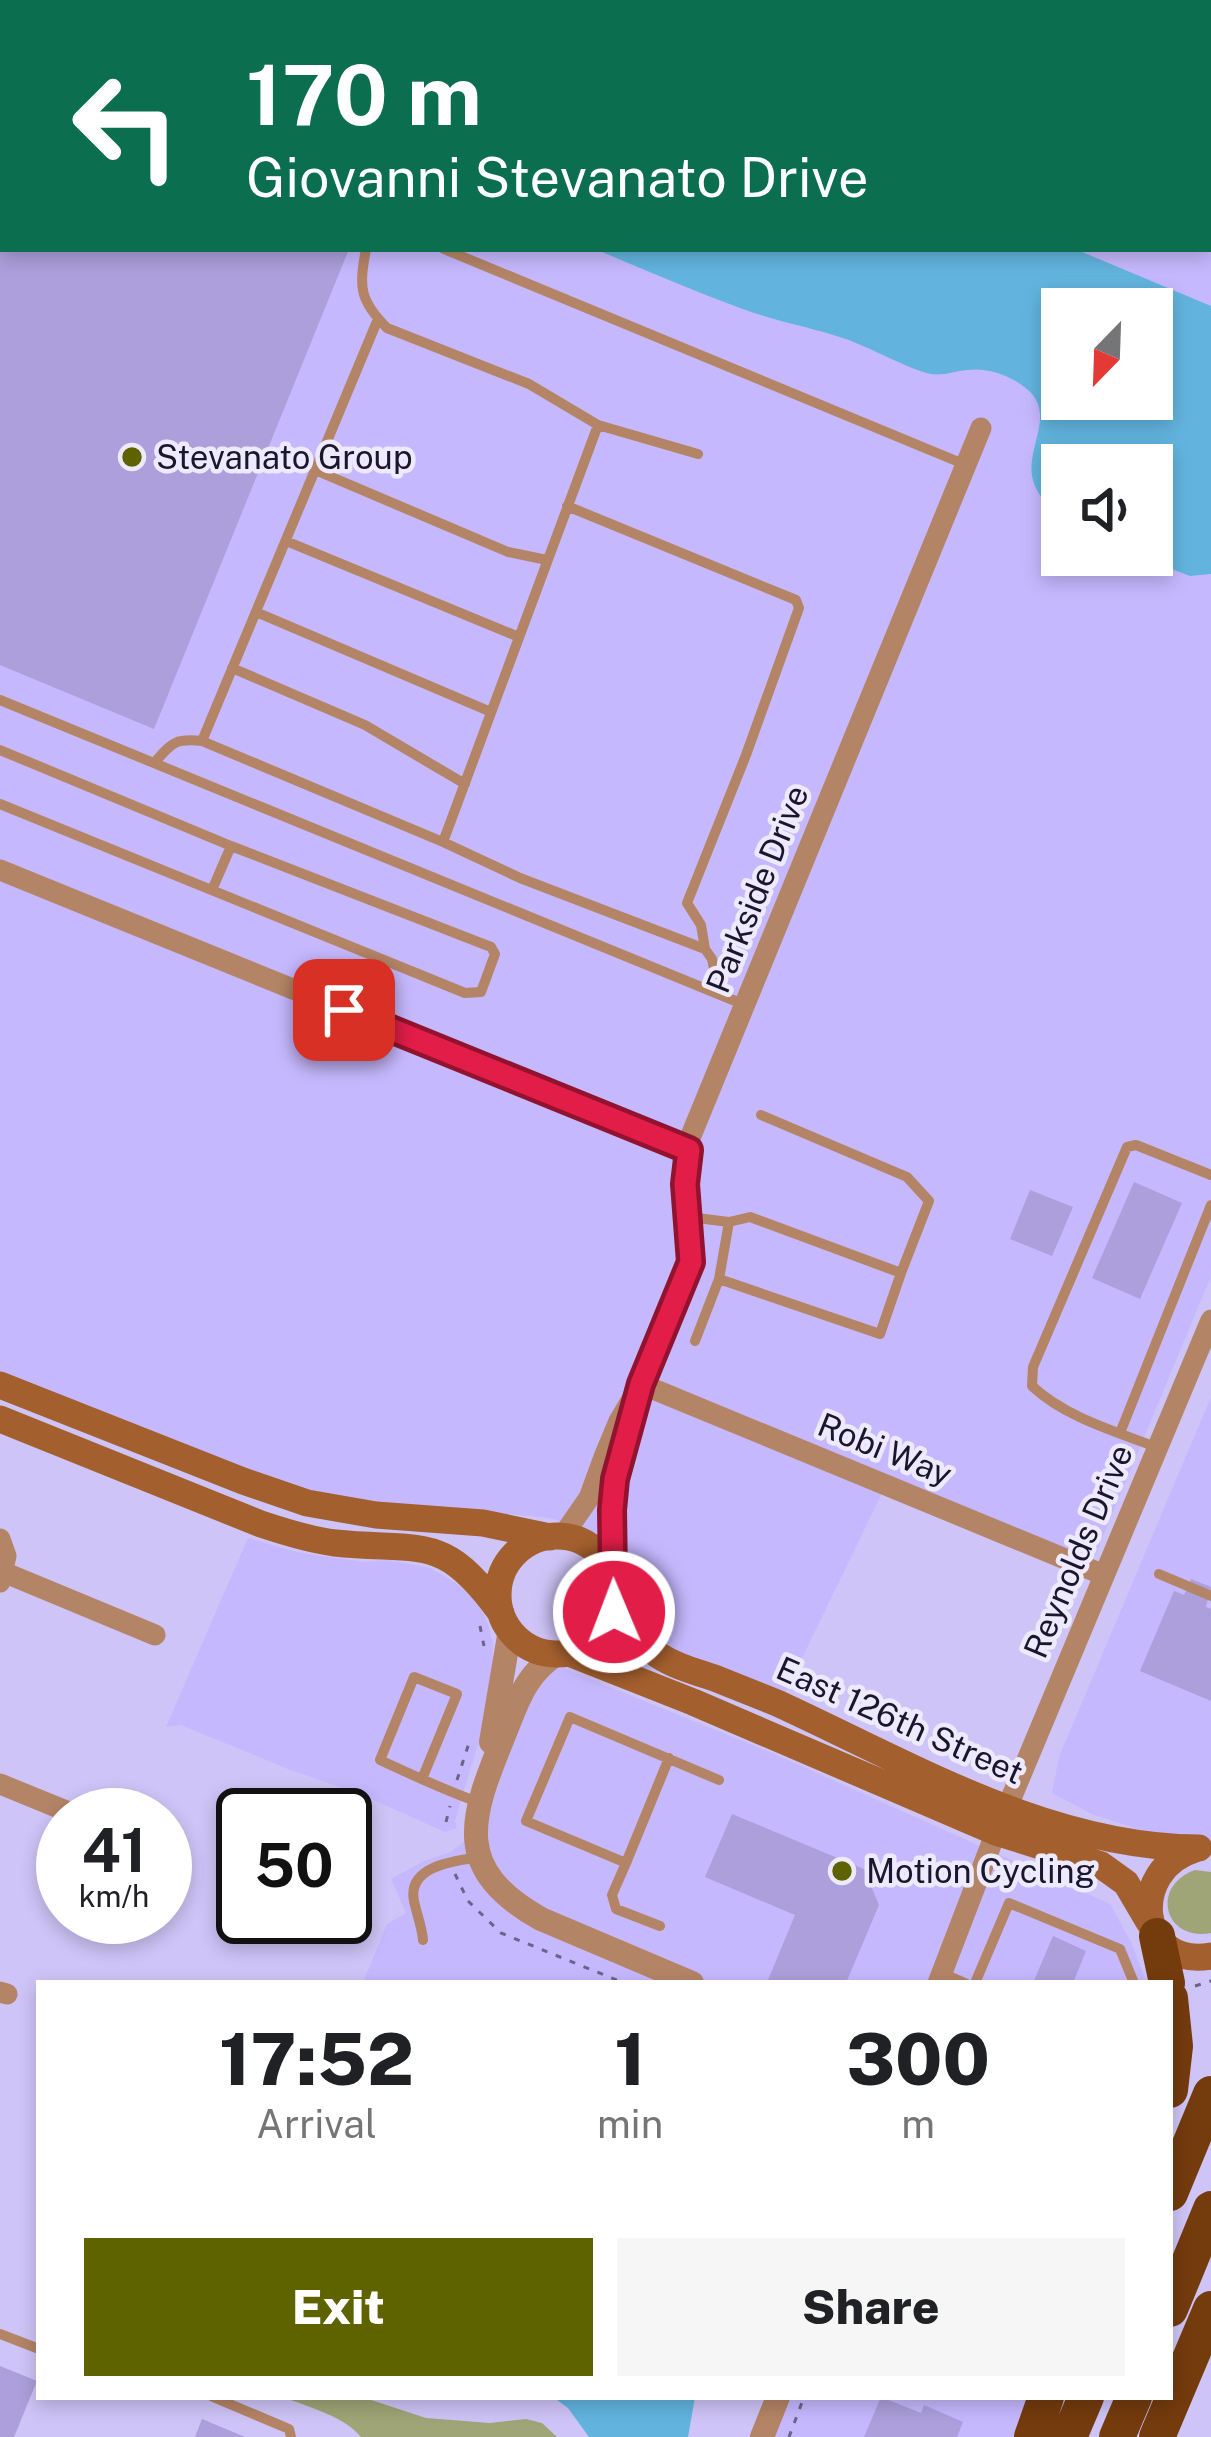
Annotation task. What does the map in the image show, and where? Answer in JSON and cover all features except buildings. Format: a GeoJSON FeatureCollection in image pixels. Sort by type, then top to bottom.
{"type":"FeatureCollection","features":[{"type":"Feature","properties":{"kind":"highway"},"geometry":{"type":"LineString","coordinates":[[1153,1929],[1166,1980]]}},
{"type":"Feature","properties":{"kind":"highway"},"geometry":{"type":"LineString","coordinates":[[1173,2027],[1173,2064]]}},
{"type":"Feature","properties":{"kind":"highway"},"geometry":{"type":"LineString","coordinates":[[1173,2186],[1211,2093]]}},
{"type":"Feature","properties":{"kind":"highway"},"geometry":{"type":"LineString","coordinates":[[1173,2301],[1211,2209]]}},
{"type":"Feature","properties":{"kind":"highway"},"geometry":{"type":"LineString","coordinates":[[1173,2399],[1211,2309]]}},
{"type":"Feature","properties":{"kind":"highway"},"geometry":{"type":"LineString","coordinates":[[1032,2437],[1045,2400]]}},
{"type":"Feature","properties":{"kind":"highway"},"geometry":{"type":"LineString","coordinates":[[1069,2437],[1085,2400]]}},
{"type":"Feature","properties":{"kind":"highway"},"geometry":{"type":"LineString","coordinates":[[1117,2437],[1133,2400]]}},
{"type":"Feature","properties":{"kind":"highway"},"geometry":{"type":"LineString","coordinates":[[1157,2437],[1173,2400]]}},
{"type":"Feature","properties":{"kind":"main road"},"geometry":{"type":"LineString","coordinates":[[0,1385],[307,1502],[376,1515],[483,1523],[578,1540],[604,1560],[614,1581],[614,1612],[602,1634],[581,1649],[563,1654],[530,1648],[475,1578],[438,1553],[299,1536],[0,1419]]}},
{"type":"Feature","properties":{"kind":"main road"},"geometry":{"type":"LineString","coordinates":[[505,1621],[499,1588],[508,1563],[526,1546],[556,1537]]}},
{"type":"Feature","properties":{"kind":"main road","name":"East 126th Street"},"geometry":{"type":"LineString","coordinates":[[614,1581],[632,1629],[664,1659],[761,1696],[1002,1820],[1036,1845],[1111,1870],[1131,1889],[1153,1929]]}},
{"type":"Feature","properties":{"kind":"main road","name":"East 126th Street"},"geometry":{"type":"LineString","coordinates":[[563,1654],[1002,1820],[1053,1823],[1164,1846],[1205,1848]]}},
{"type":"Feature","properties":{"kind":"main road"},"geometry":{"type":"LineString","coordinates":[[1205,1848],[1180,1854],[1160,1872],[1150,1896],[1153,1929],[1184,1956],[1211,1956]]}},
{"type":"Feature","properties":{"kind":"street","name":"Parkside Drive"},"geometry":{"type":"LineString","coordinates":[[614,1581],[615,1479],[641,1384],[691,1262],[685,1184],[690,1138],[981,428]]}},
{"type":"Feature","properties":{"kind":"street"},"geometry":{"type":"LineString","coordinates":[[0,870],[689,1150]]}},
{"type":"Feature","properties":{"kind":"street","name":"Reynolds Drive"},"geometry":{"type":"LineString","coordinates":[[940,1978],[1211,1320]]}},
{"type":"Feature","properties":{"kind":"street","name":"Parkside Drive"},"geometry":{"type":"LineString","coordinates":[[556,1537],[589,1498],[620,1421],[641,1384]]}},
{"type":"Feature","properties":{"kind":"street","name":"Robi Way"},"geometry":{"type":"LineString","coordinates":[[641,1384],[1104,1576]]}},
{"type":"Feature","properties":{"kind":"street"},"geometry":{"type":"LineString","coordinates":[[0,1539],[6,1556],[2,1577],[155,1635]]}},
{"type":"Feature","properties":{"kind":"street"},"geometry":{"type":"LineString","coordinates":[[505,1621],[472,1793],[479,1857],[498,1889],[518,1906],[685,1980]]}},
{"type":"Feature","properties":{"kind":"street"},"geometry":{"type":"LineString","coordinates":[[472,1793],[526,1684],[540,1665],[563,1654]]}},
{"type":"Feature","properties":{"kind":"street"},"geometry":{"type":"LineString","coordinates":[[0,1784],[36,1799]]}},
{"type":"Feature","properties":{"kind":"street"},"geometry":{"type":"LineString","coordinates":[[762,2437],[777,2400]]}},
{"type":"Feature","properties":{"kind":"lane"},"geometry":{"type":"LineString","coordinates":[[365,252],[360,282],[370,311],[387,328],[529,384],[598,425],[698,454]]}},
{"type":"Feature","properties":{"kind":"lane"},"geometry":{"type":"LineString","coordinates":[[451,252],[966,465]]}},
{"type":"Feature","properties":{"kind":"lane"},"geometry":{"type":"LineString","coordinates":[[202,741],[378,319]]}},
{"type":"Feature","properties":{"kind":"lane"},"geometry":{"type":"LineString","coordinates":[[443,842],[598,425]]}},
{"type":"Feature","properties":{"kind":"lane"},"geometry":{"type":"LineString","coordinates":[[315,470],[508,552],[547,560]]}},
{"type":"Feature","properties":{"kind":"lane"},"geometry":{"type":"LineString","coordinates":[[567,506],[796,600],[799,608],[687,903],[701,925],[718,994]]}},
{"type":"Feature","properties":{"kind":"lane"},"geometry":{"type":"LineString","coordinates":[[286,541],[519,637]]}},
{"type":"Feature","properties":{"kind":"lane"},"geometry":{"type":"LineString","coordinates":[[256,612],[491,712]]}},
{"type":"Feature","properties":{"kind":"lane"},"geometry":{"type":"LineString","coordinates":[[232,668],[365,724],[465,784]]}},
{"type":"Feature","properties":{"kind":"lane"},"geometry":{"type":"LineString","coordinates":[[0,700],[745,1005]]}},
{"type":"Feature","properties":{"kind":"lane"},"geometry":{"type":"LineString","coordinates":[[154,763],[172,743],[202,741],[520,878],[705,950]]}},
{"type":"Feature","properties":{"kind":"lane"},"geometry":{"type":"LineString","coordinates":[[0,750],[491,947],[495,954],[481,992],[465,993],[0,804]]}},
{"type":"Feature","properties":{"kind":"lane"},"geometry":{"type":"LineString","coordinates":[[212,890],[231,845]]}},
{"type":"Feature","properties":{"kind":"lane"},"geometry":{"type":"LineString","coordinates":[[719,1279],[880,1334],[929,1201],[907,1177],[761,1115]]}},
{"type":"Feature","properties":{"kind":"lane"},"geometry":{"type":"LineString","coordinates":[[1157,1448],[1046,1400],[1031,1386],[1033,1367],[1126,1148],[1136,1144],[1211,1175]]}},
{"type":"Feature","properties":{"kind":"lane"},"geometry":{"type":"LineString","coordinates":[[1120,1433],[1211,1205]]}},
{"type":"Feature","properties":{"kind":"lane"},"geometry":{"type":"LineString","coordinates":[[689,1217],[729,1222],[750,1217],[901,1274]]}},
{"type":"Feature","properties":{"kind":"lane"},"geometry":{"type":"LineString","coordinates":[[694,1341],[719,1279],[729,1222]]}},
{"type":"Feature","properties":{"kind":"lane"},"geometry":{"type":"LineString","coordinates":[[1159,1574],[1211,1596]]}},
{"type":"Feature","properties":{"kind":"lane"},"geometry":{"type":"LineString","coordinates":[[422,1779],[457,1694],[413,1677],[380,1760],[422,1779],[472,1793]]}},
{"type":"Feature","properties":{"kind":"lane"},"geometry":{"type":"LineString","coordinates":[[626,1863],[526,1821],[570,1717],[719,1780]]}},
{"type":"Feature","properties":{"kind":"lane"},"geometry":{"type":"LineString","coordinates":[[660,1925],[616,1909],[612,1895],[669,1758]]}},
{"type":"Feature","properties":{"kind":"lane"},"geometry":{"type":"LineString","coordinates":[[423,1940],[413,1897],[420,1875],[450,1862],[479,1857]]}},
{"type":"Feature","properties":{"kind":"lane"},"geometry":{"type":"LineString","coordinates":[[976,1980],[1009,1903],[1120,1949],[1133,1980]]}},
{"type":"Feature","properties":{"kind":"lane"},"geometry":{"type":"LineString","coordinates":[[0,2335],[36,2348]]}},
{"type":"Feature","properties":{"kind":"lane"},"geometry":{"type":"LineString","coordinates":[[220,2400],[289,2429],[291,2437]]}},
{"type":"Feature","properties":{"kind":"path"},"geometry":{"type":"LineString","coordinates":[[446,1822],[472,1793],[471,1736]]}},
{"type":"Feature","properties":{"kind":"path"},"geometry":{"type":"LineString","coordinates":[[789,2437],[803,2400]]}},
{"type":"Feature","properties":{"kind":"shaded area"},"geometry":{"type":"Polygon","coordinates":[[[0,252],[1211,252],[1211,1276],[1094,1558],[887,1483],[784,1695],[659,1642],[640,1617],[629,1576],[588,1531],[550,1518],[338,1498],[256,1476],[0,1373],[0,252]]]}},
{"type":"Feature","properties":{"kind":"shaded area"},"geometry":{"type":"Polygon","coordinates":[[[1211,1397],[1211,1853],[1092,1814],[1052,1793],[1059,1757],[1211,1397]]]}},
{"type":"Feature","properties":{"kind":"shaded area"},"geometry":{"type":"Polygon","coordinates":[[[248,1538],[296,1552],[430,1568],[459,1585],[485,1615],[493,1643],[488,1710],[455,1821],[457,1828],[445,1832],[372,1799],[372,1788],[342,1788],[181,1725],[166,1727],[248,1538]]]}},
{"type":"Feature","properties":{"kind":"shaded area"},"geometry":{"type":"Polygon","coordinates":[[[563,1668],[772,1753],[1110,1904],[1146,1980],[364,1980],[387,1924],[406,1913],[391,1879],[451,1852],[484,1826],[529,1697],[548,1671],[563,1668]]]}},
{"type":"Feature","properties":{"kind":"shaded area"},"geometry":{"type":"Polygon","coordinates":[[[775,2400],[1030,2400],[1014,2437],[758,2437],[775,2400]]]}},
{"type":"Feature","properties":{"kind":"green space"},"geometry":{"type":"Polygon","coordinates":[[[1195,1870],[1211,1872],[1211,1933],[1182,1929],[1169,1911],[1172,1888],[1195,1870]]]}},
{"type":"Feature","properties":{"kind":"green space"},"geometry":{"type":"Polygon","coordinates":[[[290,2400],[371,2400],[426,2418],[490,2423],[526,2419],[542,2423],[557,2437],[361,2437],[335,2418],[290,2400]]]}},
{"type":"Feature","properties":{"kind":"water"},"geometry":{"type":"Polygon","coordinates":[[[602,252],[1082,252],[1168,288],[1041,288],[1041,420],[1173,420],[1173,290],[1211,306],[1211,574],[1190,576],[1173,570],[1173,444],[1041,444],[1041,496],[1032,476],[1039,409],[1027,389],[1014,380],[983,370],[931,374],[846,339],[753,313],[602,252]]]}},
{"type":"Feature","properties":{"kind":"water"},"geometry":{"type":"Polygon","coordinates":[[[557,2400],[694,2400],[688,2437],[589,2437],[557,2400]]]}},
{"type":"Feature","properties":{"kind":"place","name":"Stevanato Group"},"geometry":{"type":"Point","coordinates":[132,457]}},
{"type":"Feature","properties":{"kind":"place","name":"Motion Cycling"},"geometry":{"type":"Point","coordinates":[842,1871]}},
{"type":"Feature","properties":{"kind":"route"},"geometry":{"type":"LineString","coordinates":[[344,1010],[689,1150],[685,1184],[691,1262],[641,1384],[615,1479],[614,1612]]}}]}
